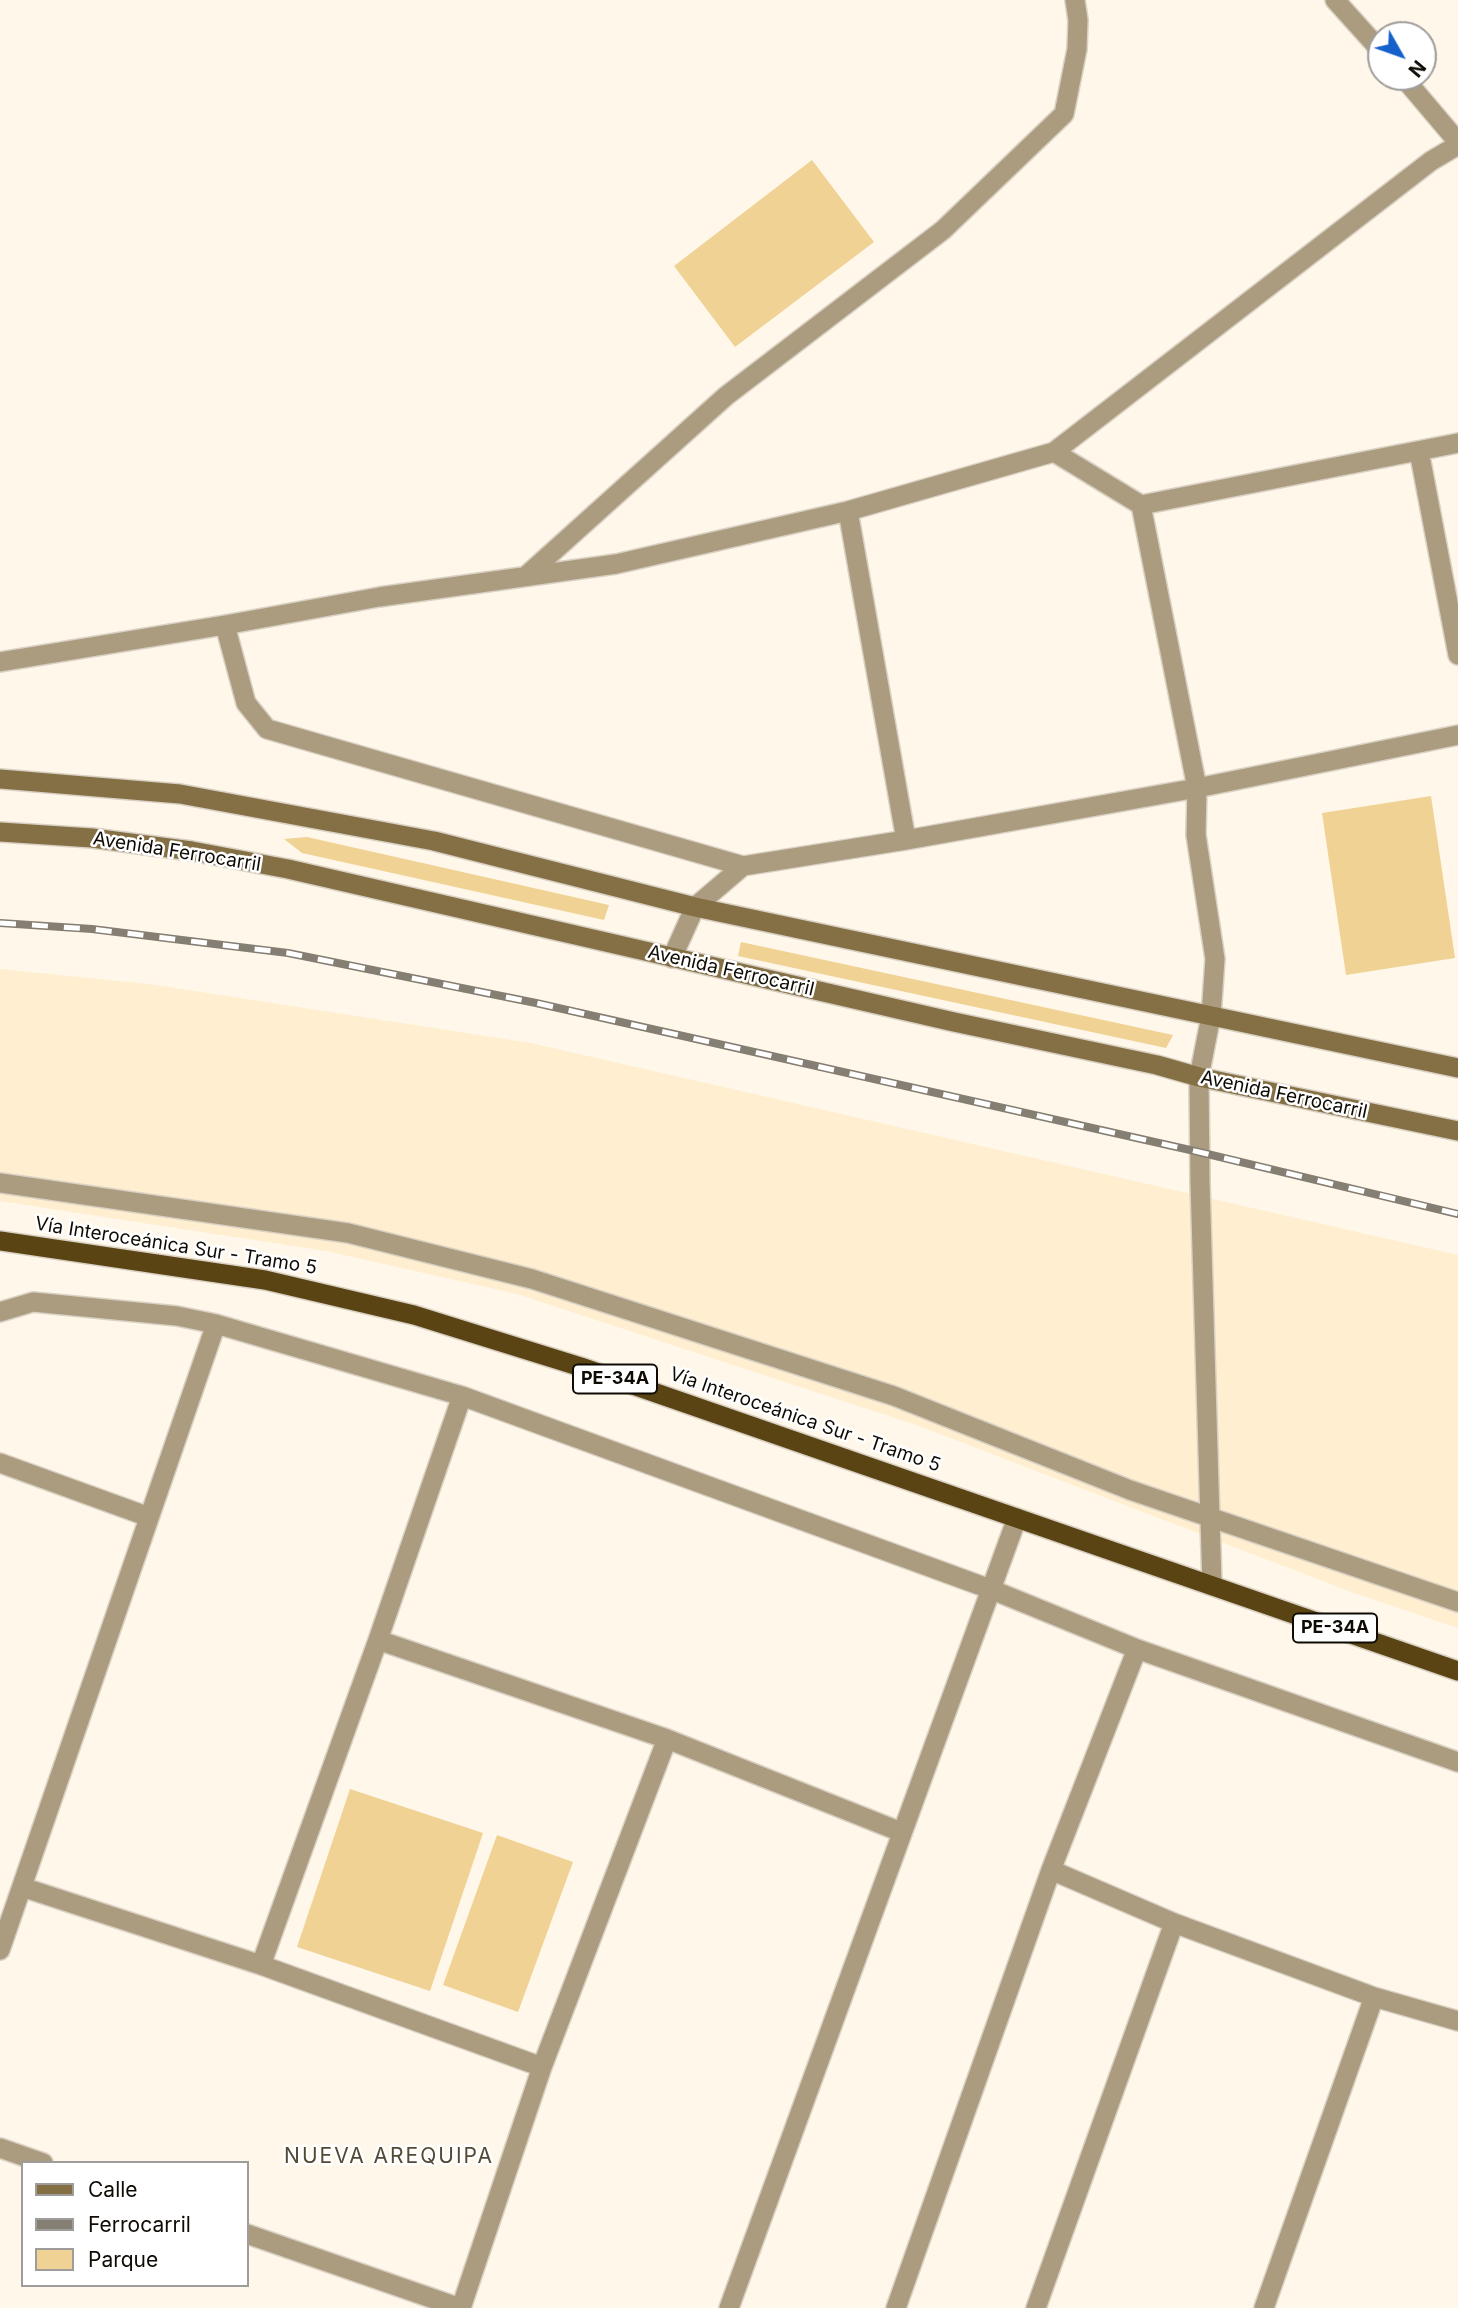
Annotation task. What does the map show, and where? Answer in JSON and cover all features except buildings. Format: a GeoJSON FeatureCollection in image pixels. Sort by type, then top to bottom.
{"type":"FeatureCollection","features":[{"type":"Feature","properties":{"kind":"highway","name":"Vía Interoceánica Sur - Tramo 5"},"geometry":{"type":"LineString","coordinates":[[0,1241],[265,1280],[414,1315],[580,1367],[1458,1671]]}},
{"type":"Feature","properties":{"kind":"main road"},"geometry":{"type":"LineString","coordinates":[[0,779],[180,794],[433,841],[695,907],[1458,1068]]}},
{"type":"Feature","properties":{"kind":"main road","name":"Avenida Ferrocarril"},"geometry":{"type":"LineString","coordinates":[[0,832],[92,838],[192,851],[288,869],[672,958],[1157,1065],[1199,1077],[1458,1131]]}},
{"type":"Feature","properties":{"kind":"street"},"geometry":{"type":"LineString","coordinates":[[526,576],[726,396],[943,230],[1063,114],[1077,49],[1078,20],[1075,0]]}},
{"type":"Feature","properties":{"kind":"street"},"geometry":{"type":"LineString","coordinates":[[1335,0],[1367,35]]}},
{"type":"Feature","properties":{"kind":"street"},"geometry":{"type":"LineString","coordinates":[[0,662],[379,597],[616,564],[848,511],[1054,452],[1458,144],[1414,91]]}},
{"type":"Feature","properties":{"kind":"street"},"geometry":{"type":"LineString","coordinates":[[1054,452],[1140,505],[1458,443]]}},
{"type":"Feature","properties":{"kind":"street"},"geometry":{"type":"LineString","coordinates":[[1419,451],[1458,655]]}},
{"type":"Feature","properties":{"kind":"street"},"geometry":{"type":"LineString","coordinates":[[1140,505],[1197,788],[1196,835],[1216,959],[1211,1016],[1199,1077],[1212,1585]]}},
{"type":"Feature","properties":{"kind":"street"},"geometry":{"type":"LineString","coordinates":[[848,511],[906,840]]}},
{"type":"Feature","properties":{"kind":"street"},"geometry":{"type":"LineString","coordinates":[[225,625],[246,703],[267,729],[743,866],[1197,788],[1458,735]]}},
{"type":"Feature","properties":{"kind":"street"},"geometry":{"type":"LineString","coordinates":[[672,958],[695,907],[743,866]]}},
{"type":"Feature","properties":{"kind":"street"},"geometry":{"type":"LineString","coordinates":[[0,1183],[348,1233],[532,1279],[894,1395],[1130,1490],[1458,1602]]}},
{"type":"Feature","properties":{"kind":"street"},"geometry":{"type":"LineString","coordinates":[[0,1312],[33,1302],[177,1316],[216,1324],[462,1396],[990,1589],[1137,1649],[1458,1762]]}},
{"type":"Feature","properties":{"kind":"street"},"geometry":{"type":"LineString","coordinates":[[0,1950],[216,1324]]}},
{"type":"Feature","properties":{"kind":"street"},"geometry":{"type":"LineString","coordinates":[[261,1965],[462,1396]]}},
{"type":"Feature","properties":{"kind":"street"},"geometry":{"type":"LineString","coordinates":[[0,1463],[149,1517]]}},
{"type":"Feature","properties":{"kind":"street"},"geometry":{"type":"LineString","coordinates":[[729,2308],[1017,1518]]}},
{"type":"Feature","properties":{"kind":"street"},"geometry":{"type":"LineString","coordinates":[[378,1640],[667,1739],[901,1832]]}},
{"type":"Feature","properties":{"kind":"street"},"geometry":{"type":"LineString","coordinates":[[896,2308],[1051,1870],[1137,1649]]}},
{"type":"Feature","properties":{"kind":"street"},"geometry":{"type":"LineString","coordinates":[[248,2234],[461,2308],[542,2067],[667,1739]]}},
{"type":"Feature","properties":{"kind":"street"},"geometry":{"type":"LineString","coordinates":[[1051,1870],[1174,1923],[1374,1997],[1458,2021]]}},
{"type":"Feature","properties":{"kind":"street"},"geometry":{"type":"LineString","coordinates":[[22,1886],[261,1965],[542,2067]]}},
{"type":"Feature","properties":{"kind":"street"},"geometry":{"type":"LineString","coordinates":[[1037,2308],[1174,1923]]}},
{"type":"Feature","properties":{"kind":"street"},"geometry":{"type":"LineString","coordinates":[[1265,2308],[1374,1997]]}},
{"type":"Feature","properties":{"kind":"street"},"geometry":{"type":"LineString","coordinates":[[0,2148],[37,2161]]}},
{"type":"Feature","properties":{"kind":"shaded area"},"geometry":{"type":"Polygon","coordinates":[[[0,969],[149,984],[531,1043],[1458,1255],[1458,1628],[1354,1593],[919,1426],[517,1294],[326,1251],[0,1201],[0,969]]]}},
{"type":"Feature","properties":{"kind":"green space"},"geometry":{"type":"Polygon","coordinates":[[[812,160],[874,242],[735,347],[674,266],[812,160]]]}},
{"type":"Feature","properties":{"kind":"green space"},"geometry":{"type":"Polygon","coordinates":[[[1431,796],[1455,958],[1346,975],[1322,813],[1431,796]]]}},
{"type":"Feature","properties":{"kind":"green space"},"geometry":{"type":"Polygon","coordinates":[[[307,837],[609,905],[604,920],[302,853],[284,839],[307,837]]]}},
{"type":"Feature","properties":{"kind":"green space"},"geometry":{"type":"Polygon","coordinates":[[[741,942],[1173,1035],[1166,1048],[738,956],[741,942]]]}},
{"type":"Feature","properties":{"kind":"green space"},"geometry":{"type":"Polygon","coordinates":[[[350,1789],[483,1833],[430,1991],[297,1947],[350,1789]]]}},
{"type":"Feature","properties":{"kind":"green space"},"geometry":{"type":"Polygon","coordinates":[[[497,1835],[573,1862],[518,2012],[443,1985],[497,1835]]]}},
{"type":"Feature","properties":{"kind":"railway"},"geometry":{"type":"LineString","coordinates":[[0,923],[92,929],[288,953],[536,1003],[1199,1152],[1458,1214]]}},
{"type":"Feature","properties":{"kind":"district","name":"NUEVA AREQUIPA"},"geometry":{"type":"Point","coordinates":[389,2157]}}]}
